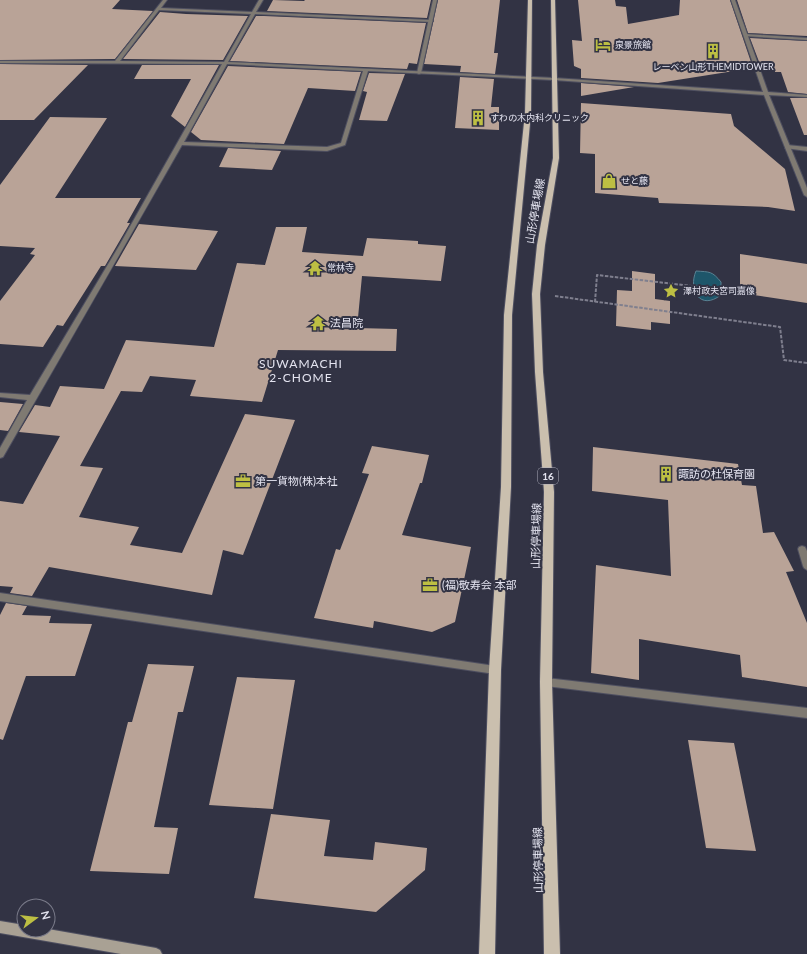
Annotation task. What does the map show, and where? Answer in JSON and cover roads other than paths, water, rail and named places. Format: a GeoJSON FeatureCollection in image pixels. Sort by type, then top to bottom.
{"type":"FeatureCollection","features":[{"type":"Feature","properties":{"kind":"main road","name":"山形停車場線"},"geometry":{"type":"LineString","coordinates":[[487,954],[495,670],[506,487],[508,315],[528,113],[530,0]]}},
{"type":"Feature","properties":{"kind":"main road","name":"山形停車場線"},"geometry":{"type":"LineString","coordinates":[[552,954],[546,682],[549,492],[539,372],[536,294],[541,245],[556,158],[553,0]]}},
{"type":"Feature","properties":{"kind":"street"},"geometry":{"type":"LineString","coordinates":[[117,62],[164,0]]}},
{"type":"Feature","properties":{"kind":"street"},"geometry":{"type":"LineString","coordinates":[[0,455],[122,246],[261,0]]}},
{"type":"Feature","properties":{"kind":"street"},"geometry":{"type":"LineString","coordinates":[[419,73],[435,0]]}},
{"type":"Feature","properties":{"kind":"street"},"geometry":{"type":"LineString","coordinates":[[733,0],[766,94],[807,195]]}},
{"type":"Feature","properties":{"kind":"street"},"geometry":{"type":"LineString","coordinates":[[157,9],[431,21]]}},
{"type":"Feature","properties":{"kind":"street"},"geometry":{"type":"LineString","coordinates":[[745,35],[807,39]]}},
{"type":"Feature","properties":{"kind":"street"},"geometry":{"type":"LineString","coordinates":[[0,62],[225,63],[554,79],[807,96]]}},
{"type":"Feature","properties":{"kind":"street"},"geometry":{"type":"LineString","coordinates":[[181,143],[327,149],[343,144],[366,70]]}},
{"type":"Feature","properties":{"kind":"street"},"geometry":{"type":"LineString","coordinates":[[787,147],[807,149]]}},
{"type":"Feature","properties":{"kind":"street"},"geometry":{"type":"LineString","coordinates":[[0,395],[32,398]]}},
{"type":"Feature","properties":{"kind":"street"},"geometry":{"type":"LineString","coordinates":[[802,549],[807,566]]}},
{"type":"Feature","properties":{"kind":"street"},"geometry":{"type":"LineString","coordinates":[[0,597],[495,670]]}},
{"type":"Feature","properties":{"kind":"street"},"geometry":{"type":"LineString","coordinates":[[546,682],[807,713]]}},
{"type":"Feature","properties":{"kind":"street"},"geometry":{"type":"LineString","coordinates":[[0,926],[155,954]]}},
{"type":"Feature","properties":{"kind":"water"},"geometry":{"type":"Polygon","coordinates":[[[696,271],[713,274],[721,282],[721,295],[707,301],[698,296],[694,285],[696,271]]]}},
{"type":"Feature","properties":{"kind":"place","name":"泉景旅館"},"geometry":{"type":"Point","coordinates":[603,45]}},
{"type":"Feature","properties":{"kind":"place","name":"レーベン山形THEMIDTOWER"},"geometry":{"type":"Point","coordinates":[713,51]}},
{"type":"Feature","properties":{"kind":"place","name":"すわの木内科クリニック"},"geometry":{"type":"Point","coordinates":[478,118]}},
{"type":"Feature","properties":{"kind":"place","name":"せと藤"},"geometry":{"type":"Point","coordinates":[609,181]}},
{"type":"Feature","properties":{"kind":"place","name":"常林寺"},"geometry":{"type":"Point","coordinates":[315,268]}},
{"type":"Feature","properties":{"kind":"place","name":"澤村政夫宮司嘉像"},"geometry":{"type":"Point","coordinates":[671,291]}},
{"type":"Feature","properties":{"kind":"place","name":"法昌院"},"geometry":{"type":"Point","coordinates":[318,323]}},
{"type":"Feature","properties":{"kind":"place","name":"諏訪の杜保育園"},"geometry":{"type":"Point","coordinates":[666,474]}},
{"type":"Feature","properties":{"kind":"place","name":"第一貨物(株)本社"},"geometry":{"type":"Point","coordinates":[243,481]}},
{"type":"Feature","properties":{"kind":"place","name":"(福)敬寿会 本部"},"geometry":{"type":"Point","coordinates":[430,585]}},
{"type":"Feature","properties":{"kind":"district","name":"SUWAMACHI 2-CHOME"},"geometry":{"type":"Point","coordinates":[301,371]}}]}
